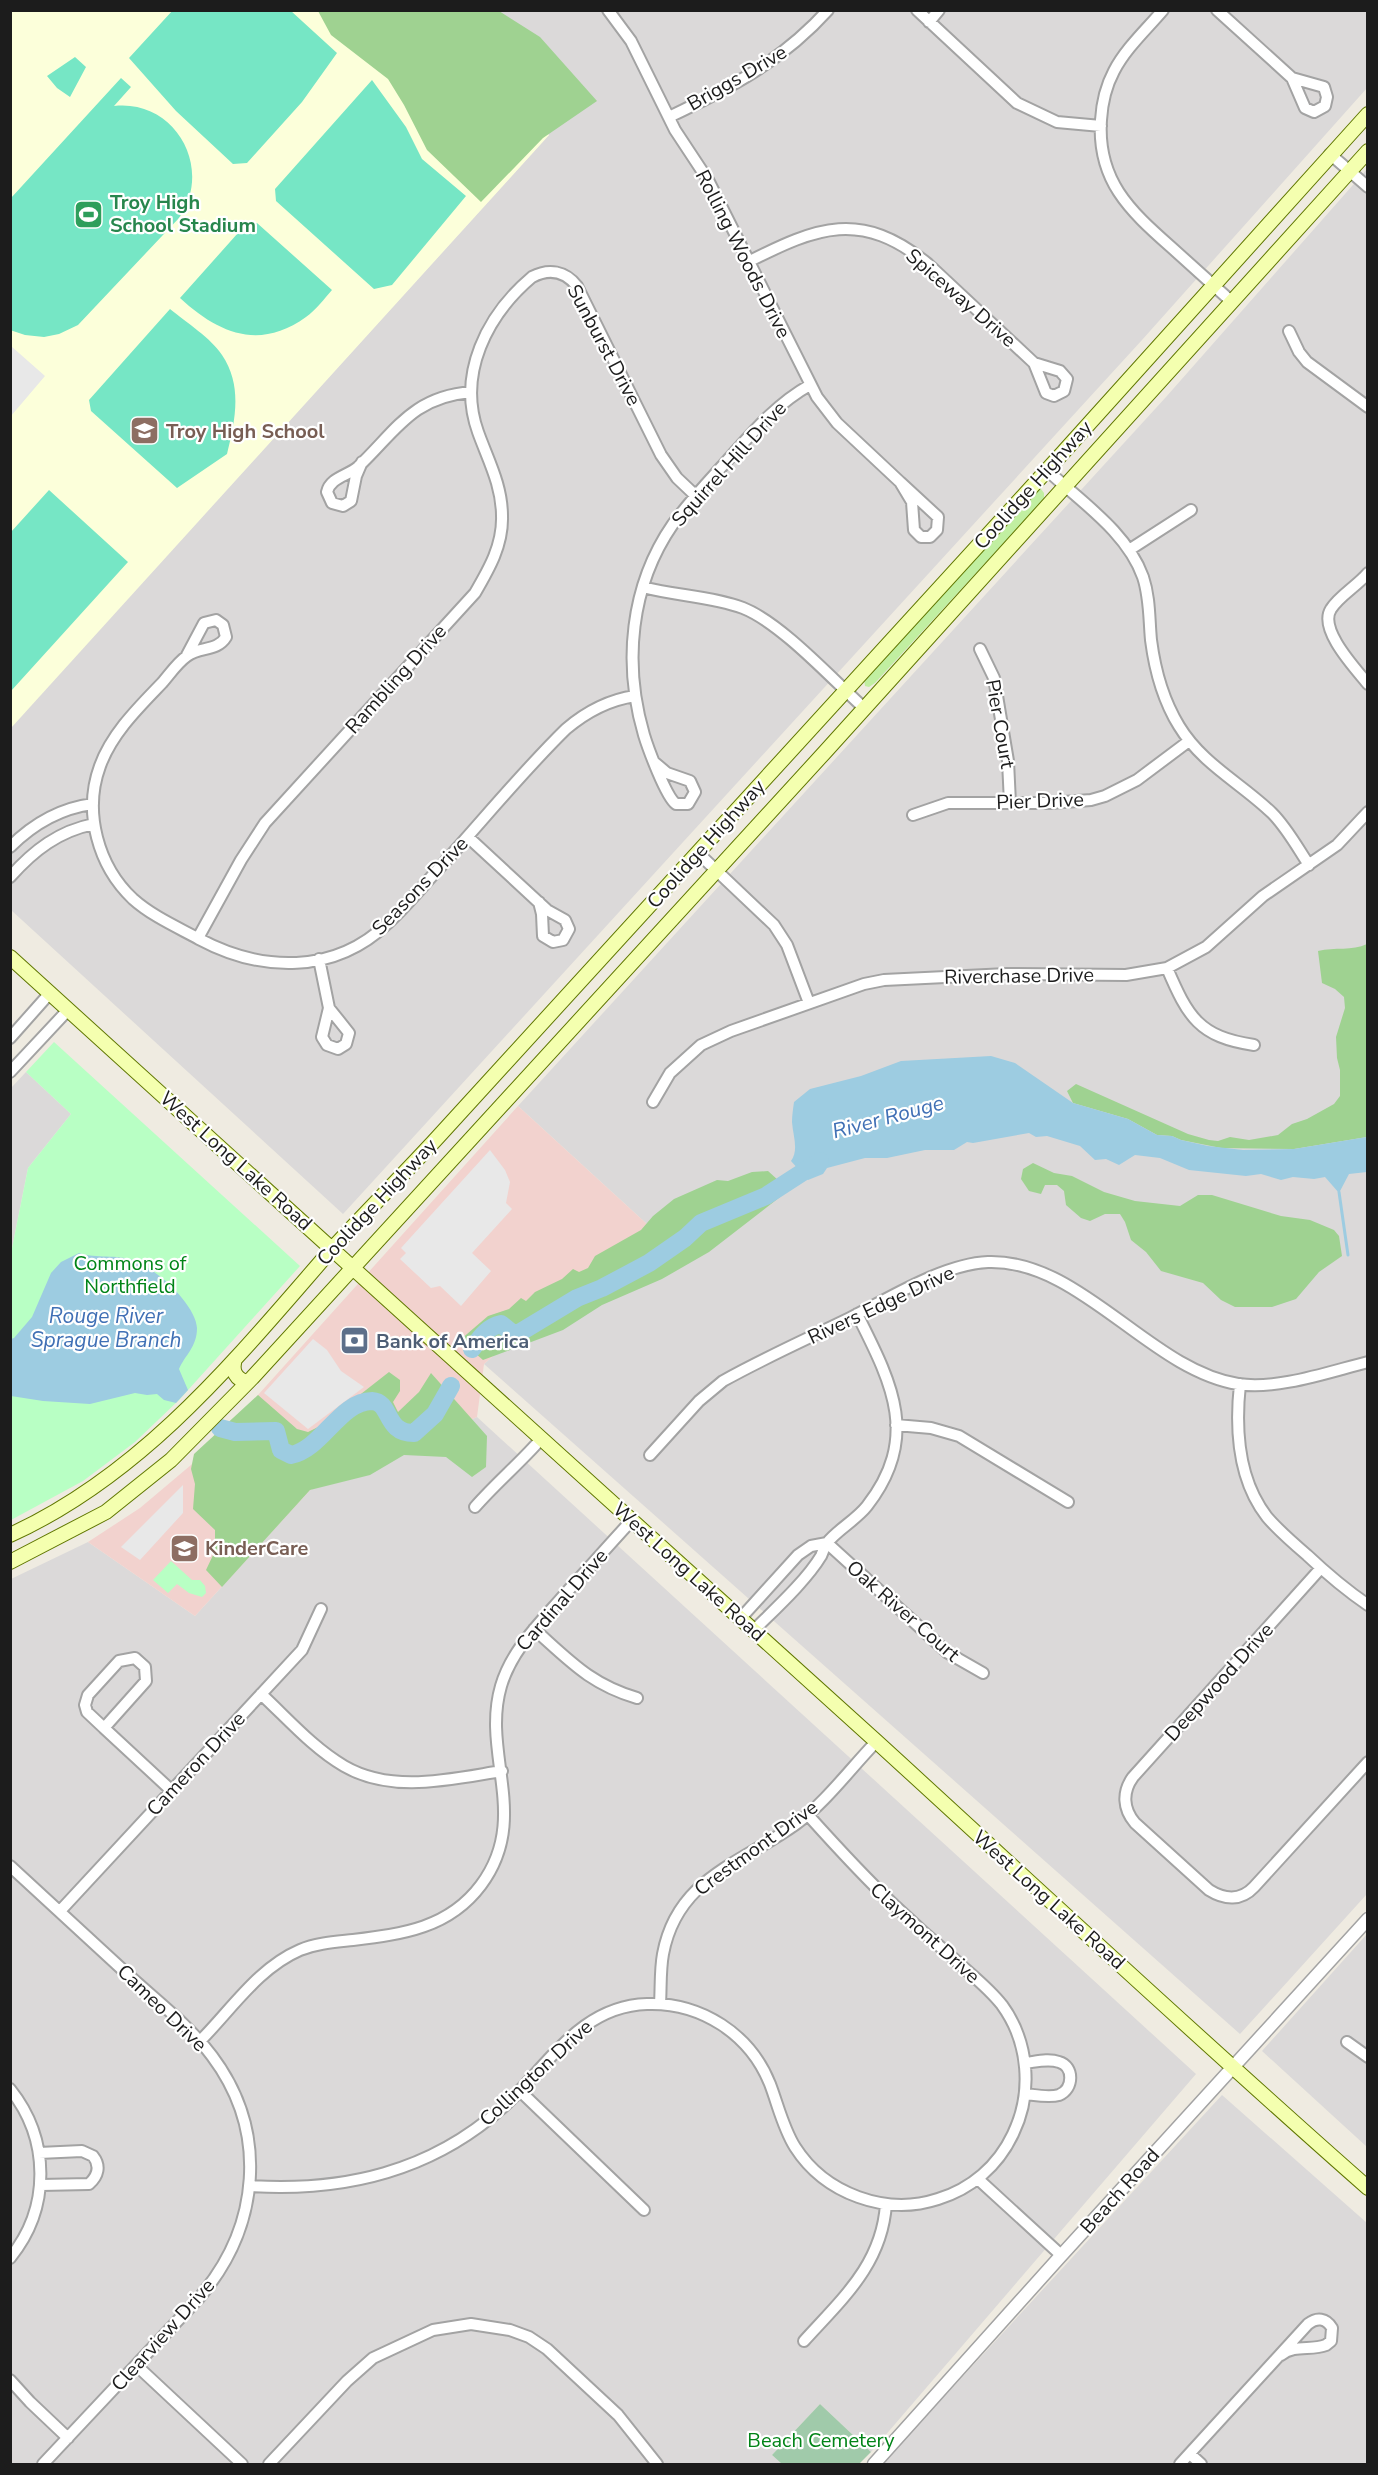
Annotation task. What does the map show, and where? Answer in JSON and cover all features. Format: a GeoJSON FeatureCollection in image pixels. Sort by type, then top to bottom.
{"type":"FeatureCollection","features":[{"type":"Feature","properties":{"kind":"main road","name":"Coolidge Highway"},"geometry":{"type":"LineString","coordinates":[[10,1535],[72,1503],[151,1444],[212,1385],[333,1249],[425,1152],[846,691],[1368,114]]}},
{"type":"Feature","properties":{"kind":"main road","name":"Coolidge Highway"},"geometry":{"type":"LineString","coordinates":[[10,1562],[106,1512],[171,1460],[223,1408],[864,708],[1368,152]]}},
{"type":"Feature","properties":{"kind":"main road","name":"West Long Lake Road"},"geometry":{"type":"LineString","coordinates":[[10,957],[1368,2188]]}},
{"type":"Feature","properties":{"kind":"main road"},"geometry":{"type":"LineString","coordinates":[[448,1126],[447,1139],[452,1148],[458,1152]]}},
{"type":"Feature","properties":{"kind":"main road"},"geometry":{"type":"LineString","coordinates":[[425,1152],[434,1164],[431,1181]]}},
{"type":"Feature","properties":{"kind":"main road"},"geometry":{"type":"LineString","coordinates":[[235,1359],[232,1366],[234,1372],[242,1381],[248,1382]]}},
{"type":"Feature","properties":{"kind":"main road"},"geometry":{"type":"LineString","coordinates":[[212,1385],[221,1389],[224,1395],[223,1408]]}},
{"type":"Feature","properties":{"kind":"street","name":"Rolling Woods Drive"},"geometry":{"type":"LineString","coordinates":[[608,10],[632,41],[669,117],[708,180],[810,385],[837,423],[900,482],[938,518],[937,530],[930,537],[921,537],[914,530],[912,502],[900,482]]}},
{"type":"Feature","properties":{"kind":"street","name":"Briggs Drive"},"geometry":{"type":"LineString","coordinates":[[669,117],[746,78],[768,64],[797,43],[828,10]]}},
{"type":"Feature","properties":{"kind":"street"},"geometry":{"type":"LineString","coordinates":[[917,10],[1005,93],[1030,111],[1057,122],[1101,126]]}},
{"type":"Feature","properties":{"kind":"street"},"geometry":{"type":"LineString","coordinates":[[929,22],[939,10]]}},
{"type":"Feature","properties":{"kind":"street"},"geometry":{"type":"LineString","coordinates":[[1163,10],[1132,44],[1114,72],[1103,104],[1101,126],[1101,144],[1107,170],[1120,196],[1137,216],[1232,302]]}},
{"type":"Feature","properties":{"kind":"street"},"geometry":{"type":"LineString","coordinates":[[1217,10],[1292,78]]}},
{"type":"Feature","properties":{"kind":"street"},"geometry":{"type":"LineString","coordinates":[[1330,154],[1368,187]]}},
{"type":"Feature","properties":{"kind":"street","name":"Spiceway Drive"},"geometry":{"type":"LineString","coordinates":[[748,262],[795,238],[818,231],[844,229],[880,236],[913,252],[928,264],[1034,363]]}},
{"type":"Feature","properties":{"kind":"street","name":"Sunburst Drive"},"geometry":{"type":"LineString","coordinates":[[471,392],[472,375],[480,345],[497,314],[532,277],[546,271],[560,272],[577,286],[661,455],[677,478],[696,496]]}},
{"type":"Feature","properties":{"kind":"street"},"geometry":{"type":"LineString","coordinates":[[1289,331],[1299,352],[1307,362],[1368,407]]}},
{"type":"Feature","properties":{"kind":"street","name":"Squirrel Hill Drive"},"geometry":{"type":"LineString","coordinates":[[654,762],[640,721],[632,670],[633,637],[643,587],[663,540],[696,496],[772,411],[789,397],[810,385]]}},
{"type":"Feature","properties":{"kind":"street"},"geometry":{"type":"LineString","coordinates":[[362,462],[398,424],[416,410],[448,395],[471,392]]}},
{"type":"Feature","properties":{"kind":"street","name":"Rambling Drive"},"geometry":{"type":"LineString","coordinates":[[198,938],[241,860],[265,823],[475,592],[489,570],[501,536],[502,506],[495,474],[476,426],[471,392]]}},
{"type":"Feature","properties":{"kind":"street"},"geometry":{"type":"LineString","coordinates":[[1047,470],[1110,527],[1129,550],[1139,569],[1146,589],[1151,640],[1159,680],[1171,711],[1189,741],[1216,768],[1273,814],[1309,865]]}},
{"type":"Feature","properties":{"kind":"street"},"geometry":{"type":"LineString","coordinates":[[1129,550],[1191,510]]}},
{"type":"Feature","properties":{"kind":"street"},"geometry":{"type":"LineString","coordinates":[[1368,573],[1331,609],[1327,621],[1331,634],[1368,684]]}},
{"type":"Feature","properties":{"kind":"street"},"geometry":{"type":"LineString","coordinates":[[643,587],[721,602],[760,617],[788,638],[864,708]]}},
{"type":"Feature","properties":{"kind":"street","name":"Pier Court"},"geometry":{"type":"LineString","coordinates":[[980,649],[994,678],[1008,761],[1010,802]]}},
{"type":"Feature","properties":{"kind":"street","name":"Seasons Drive"},"geometry":{"type":"LineString","coordinates":[[187,656],[140,707],[111,743],[98,772],[93,804],[94,824],[99,845],[106,863],[127,892],[143,907],[228,953],[255,961],[278,964],[319,959],[354,948],[387,924],[556,739],[578,719],[612,701],[635,696]]}},
{"type":"Feature","properties":{"kind":"street","name":"Pier Drive"},"geometry":{"type":"LineString","coordinates":[[913,815],[941,804],[1077,801],[1115,793],[1137,780],[1189,741]]}},
{"type":"Feature","properties":{"kind":"street"},"geometry":{"type":"LineString","coordinates":[[10,847],[44,820],[72,808],[93,804]]}},
{"type":"Feature","properties":{"kind":"street","name":"Riverchase Drive"},"geometry":{"type":"LineString","coordinates":[[653,1102],[670,1073],[701,1045],[731,1030],[864,984],[884,980],[1007,974],[1126,975],[1167,968],[1206,947],[1263,896],[1337,845],[1368,812]]}},
{"type":"Feature","properties":{"kind":"street"},"geometry":{"type":"LineString","coordinates":[[10,877],[54,837],[94,824]]}},
{"type":"Feature","properties":{"kind":"street"},"geometry":{"type":"LineString","coordinates":[[468,837],[539,902]]}},
{"type":"Feature","properties":{"kind":"street"},"geometry":{"type":"LineString","coordinates":[[698,853],[774,925],[787,945],[809,1003]]}},
{"type":"Feature","properties":{"kind":"street"},"geometry":{"type":"LineString","coordinates":[[319,959],[330,1008]]}},
{"type":"Feature","properties":{"kind":"street"},"geometry":{"type":"LineString","coordinates":[[1167,968],[1182,1001],[1191,1016],[1203,1028],[1224,1040],[1254,1045]]}},
{"type":"Feature","properties":{"kind":"street"},"geometry":{"type":"LineString","coordinates":[[10,1038],[50,993]]}},
{"type":"Feature","properties":{"kind":"street"},"geometry":{"type":"LineString","coordinates":[[10,1072],[68,1010]]}},
{"type":"Feature","properties":{"kind":"street","name":"Rivers Edge Drive"},"geometry":{"type":"LineString","coordinates":[[650,1455],[699,1401],[723,1381],[936,1276],[968,1265],[987,1262],[1017,1265],[1040,1271],[1061,1282],[1199,1371],[1219,1380],[1240,1384],[1281,1383],[1368,1362]]}},
{"type":"Feature","properties":{"kind":"street"},"geometry":{"type":"LineString","coordinates":[[753,1631],[811,1568],[821,1556],[827,1543],[864,1509],[877,1492],[891,1460],[896,1425],[894,1397],[857,1314]]}},
{"type":"Feature","properties":{"kind":"street"},"geometry":{"type":"LineString","coordinates":[[1240,1384],[1238,1414],[1241,1455],[1251,1491],[1272,1523],[1321,1568],[1368,1605]]}},
{"type":"Feature","properties":{"kind":"street"},"geometry":{"type":"LineString","coordinates":[[896,1425],[930,1428],[959,1436],[1068,1502]]}},
{"type":"Feature","properties":{"kind":"street"},"geometry":{"type":"LineString","coordinates":[[475,1507],[488,1492],[514,1470],[541,1439]]}},
{"type":"Feature","properties":{"kind":"street","name":"Cardinal Drive"},"geometry":{"type":"LineString","coordinates":[[200,2041],[264,1973],[286,1957],[324,1943],[415,1931],[447,1917],[462,1906],[482,1884],[498,1852],[505,1823],[496,1726],[500,1688],[516,1652],[534,1629],[632,1520]]}},
{"type":"Feature","properties":{"kind":"street"},"geometry":{"type":"LineString","coordinates":[[740,1618],[798,1555],[811,1546],[827,1543]]}},
{"type":"Feature","properties":{"kind":"street","name":"Oak River Court"},"geometry":{"type":"LineString","coordinates":[[827,1543],[948,1653],[983,1674]]}},
{"type":"Feature","properties":{"kind":"street","name":"Deepwood Drive"},"geometry":{"type":"LineString","coordinates":[[1321,1568],[1133,1777],[1126,1791],[1125,1801],[1128,1813],[1135,1823],[1209,1890],[1223,1897],[1237,1897],[1254,1887],[1368,1762]]}},
{"type":"Feature","properties":{"kind":"street","name":"Cameron Drive"},"geometry":{"type":"LineString","coordinates":[[60,1911],[302,1650],[311,1636],[321,1609]]}},
{"type":"Feature","properties":{"kind":"street"},"geometry":{"type":"LineString","coordinates":[[534,1629],[590,1678],[611,1689],[638,1698]]}},
{"type":"Feature","properties":{"kind":"street"},"geometry":{"type":"LineString","coordinates":[[104,1728],[146,1681],[145,1667],[135,1658],[119,1661],[88,1695],[86,1708],[89,1715],[172,1791]]}},
{"type":"Feature","properties":{"kind":"street"},"geometry":{"type":"LineString","coordinates":[[261,1694],[329,1756],[353,1771],[373,1779],[410,1783],[502,1772]]}},
{"type":"Feature","properties":{"kind":"street","name":"Crestmont Drive"},"geometry":{"type":"LineString","coordinates":[[660,2004],[661,1969],[666,1941],[686,1901],[707,1879],[777,1837],[807,1815],[876,1742]]}},
{"type":"Feature","properties":{"kind":"street","name":"Claymont Drive"},"geometry":{"type":"LineString","coordinates":[[807,1815],[858,1872],[993,1996],[1009,2016],[1016,2030],[1025,2063],[1025,2094],[1017,2127],[993,2164],[978,2179]]}},
{"type":"Feature","properties":{"kind":"street","name":"Cameo Drive"},"geometry":{"type":"LineString","coordinates":[[10,1866],[200,2041],[222,2070],[240,2107],[249,2148],[250,2186]]}},
{"type":"Feature","properties":{"kind":"street","name":"Beach Road"},"geometry":{"type":"LineString","coordinates":[[874,2464],[1061,2255],[1368,1919]]}},
{"type":"Feature","properties":{"kind":"street","name":"Collington Drive"},"geometry":{"type":"LineString","coordinates":[[250,2186],[329,2186],[400,2169],[457,2141],[480,2126],[520,2091],[561,2045],[589,2022],[621,2008],[646,2004],[688,2008],[701,2013],[737,2036],[764,2070],[789,2135],[804,2158],[824,2179],[837,2188],[860,2198],[886,2204],[914,2205],[951,2195],[978,2179]]}},
{"type":"Feature","properties":{"kind":"street"},"geometry":{"type":"LineString","coordinates":[[1347,2042],[1368,2056]]}},
{"type":"Feature","properties":{"kind":"street"},"geometry":{"type":"LineString","coordinates":[[1025,2063],[1058,2061],[1067,2067],[1071,2076],[1068,2088],[1059,2095],[1025,2094]]}},
{"type":"Feature","properties":{"kind":"street"},"geometry":{"type":"LineString","coordinates":[[10,2089],[30,2121],[39,2153],[41,2185],[30,2226],[10,2258]]}},
{"type":"Feature","properties":{"kind":"street"},"geometry":{"type":"LineString","coordinates":[[520,2091],[644,2210]]}},
{"type":"Feature","properties":{"kind":"street"},"geometry":{"type":"LineString","coordinates":[[39,2153],[82,2151],[93,2156],[98,2168],[96,2177],[88,2184],[41,2185]]}},
{"type":"Feature","properties":{"kind":"street"},"geometry":{"type":"LineString","coordinates":[[978,2179],[1061,2255]]}},
{"type":"Feature","properties":{"kind":"street","name":"Clearview Drive"},"geometry":{"type":"LineString","coordinates":[[43,2464],[199,2298],[222,2268],[241,2229],[250,2186]]}},
{"type":"Feature","properties":{"kind":"street"},"geometry":{"type":"LineString","coordinates":[[804,2341],[854,2285],[870,2262],[881,2236],[886,2204]]}},
{"type":"Feature","properties":{"kind":"street"},"geometry":{"type":"LineString","coordinates":[[1180,2464],[1312,2321],[1321,2319],[1332,2328],[1330,2341],[1326,2345],[1297,2347],[1281,2355]]}},
{"type":"Feature","properties":{"kind":"street"},"geometry":{"type":"LineString","coordinates":[[269,2464],[347,2381],[373,2358],[434,2330],[471,2324],[510,2330],[529,2337],[547,2349],[612,2408],[631,2428],[657,2464]]}},
{"type":"Feature","properties":{"kind":"street"},"geometry":{"type":"LineString","coordinates":[[136,2365],[242,2464]]}},
{"type":"Feature","properties":{"kind":"street"},"geometry":{"type":"LineString","coordinates":[[10,2380],[68,2438]]}},
{"type":"Feature","properties":{"kind":"street"},"geometry":{"type":"LineString","coordinates":[[1190,2454],[1201,2464]]}},
{"type":"Feature","properties":{"kind":"shaded area","name":"Troy High School"},"geometry":{"type":"Polygon","coordinates":[[[11,11],[417,11],[549,135],[11,728],[11,11]]]}},
{"type":"Feature","properties":{"kind":"shaded area"},"geometry":{"type":"Polygon","coordinates":[[[417,11],[1367,11],[1367,88],[1142,340],[343,1214],[11,910],[10,728],[549,135],[417,11]]]}},
{"type":"Feature","properties":{"kind":"shaded area"},"geometry":{"type":"Polygon","coordinates":[[[1367,169],[1367,1894],[1240,2034],[484,1364],[519,1333],[672,1247],[518,1106],[1166,397],[1367,169]]]}},
{"type":"Feature","properties":{"kind":"shaded area"},"geometry":{"type":"Polygon","coordinates":[[[11,346],[45,376],[11,416],[11,346]]]}},
{"type":"Feature","properties":{"kind":"shaded area"},"geometry":{"type":"Polygon","coordinates":[[[26,1072],[71,1114],[28,1168],[11,1253],[11,1088],[26,1072]]]}},
{"type":"Feature","properties":{"kind":"shaded area"},"geometry":{"type":"Polygon","coordinates":[[[518,1106],[672,1247],[519,1333],[484,1364],[477,1417],[310,1490],[195,1616],[88,1542],[140,1508],[191,1465],[258,1395],[518,1106]]]}},
{"type":"Feature","properties":{"kind":"shaded area"},"geometry":{"type":"Polygon","coordinates":[[[490,1150],[505,1170],[510,1182],[506,1203],[512,1209],[472,1253],[491,1271],[461,1306],[440,1286],[431,1288],[400,1259],[406,1253],[401,1248],[490,1150]]]}},
{"type":"Feature","properties":{"kind":"shaded area"},"geometry":{"type":"Polygon","coordinates":[[[313,1339],[327,1350],[341,1371],[364,1387],[308,1429],[264,1393],[313,1339]]]}},
{"type":"Feature","properties":{"kind":"shaded area"},"geometry":{"type":"Polygon","coordinates":[[[477,1417],[1196,2074],[871,2452],[820,2404],[772,2455],[782,2464],[11,2464],[11,1579],[88,1542],[195,1616],[310,1490],[477,1417]]]}},
{"type":"Feature","properties":{"kind":"shaded area"},"geometry":{"type":"Polygon","coordinates":[[[183,1485],[183,1513],[140,1560],[121,1547],[183,1485]]]}},
{"type":"Feature","properties":{"kind":"shaded area"},"geometry":{"type":"Polygon","coordinates":[[[1367,1934],[1367,2147],[1262,2051],[1367,1934]]]}},
{"type":"Feature","properties":{"kind":"shaded area"},"geometry":{"type":"Polygon","coordinates":[[[1222,2095],[1367,2223],[1367,2464],[882,2464],[1222,2095]]]}},
{"type":"Feature","properties":{"kind":"green space"},"geometry":{"type":"Polygon","coordinates":[[[173,10],[291,11],[337,53],[302,102],[247,163],[233,164],[176,111],[129,58],[173,10]]]}},
{"type":"Feature","properties":{"kind":"green space"},"geometry":{"type":"Polygon","coordinates":[[[318,11],[499,11],[540,37],[597,101],[543,138],[481,202],[427,150],[388,79],[331,35],[318,11]]]}},
{"type":"Feature","properties":{"kind":"green space"},"geometry":{"type":"Polygon","coordinates":[[[75,57],[86,67],[70,97],[57,88],[47,76],[75,57]]]}},
{"type":"Feature","properties":{"kind":"green space","name":"Troy High School Stadium"},"geometry":{"type":"Polygon","coordinates":[[[121,78],[131,87],[114,106],[136,107],[155,114],[171,125],[182,141],[190,159],[192,178],[189,199],[179,218],[78,325],[59,334],[44,337],[25,335],[10,330],[11,198],[121,78]]]}},
{"type":"Feature","properties":{"kind":"green space"},"geometry":{"type":"Polygon","coordinates":[[[372,80],[406,127],[422,159],[466,196],[392,285],[374,289],[276,201],[275,189],[372,80]]]}},
{"type":"Feature","properties":{"kind":"green space"},"geometry":{"type":"Polygon","coordinates":[[[257,223],[332,290],[310,314],[289,327],[272,333],[255,335],[240,333],[209,321],[180,298],[246,224],[257,223]]]}},
{"type":"Feature","properties":{"kind":"green space"},"geometry":{"type":"Polygon","coordinates":[[[170,309],[218,349],[229,367],[235,391],[233,429],[227,454],[177,488],[91,411],[89,400],[170,309]]]}},
{"type":"Feature","properties":{"kind":"green space"},"geometry":{"type":"Polygon","coordinates":[[[1041,489],[1044,499],[875,683],[869,687],[865,686],[864,679],[1034,493],[1041,489]]]}},
{"type":"Feature","properties":{"kind":"green space"},"geometry":{"type":"Polygon","coordinates":[[[49,490],[128,562],[11,691],[11,532],[49,490]]]}},
{"type":"Feature","properties":{"kind":"green space"},"geometry":{"type":"Polygon","coordinates":[[[1367,944],[1367,1137],[1294,1149],[1221,1148],[1172,1136],[1157,1135],[1128,1119],[1073,1103],[1067,1091],[1076,1084],[1188,1134],[1209,1140],[1218,1141],[1230,1137],[1249,1140],[1278,1135],[1292,1124],[1307,1119],[1334,1104],[1340,1096],[1336,1037],[1345,1008],[1344,997],[1335,989],[1322,983],[1318,951],[1367,944]]]}},
{"type":"Feature","properties":{"kind":"green space","name":"Commons of Northfield"},"geometry":{"type":"Polygon","coordinates":[[[54,1042],[300,1266],[179,1400],[135,1442],[83,1481],[11,1520],[11,1253],[28,1168],[71,1114],[26,1072],[54,1042]]]}},
{"type":"Feature","properties":{"kind":"green space"},"geometry":{"type":"Polygon","coordinates":[[[1033,1163],[1054,1173],[1072,1176],[1104,1192],[1135,1201],[1180,1206],[1198,1195],[1212,1195],[1281,1216],[1310,1220],[1334,1230],[1339,1236],[1342,1256],[1319,1272],[1296,1299],[1272,1307],[1235,1307],[1221,1300],[1203,1283],[1161,1271],[1146,1252],[1131,1240],[1120,1214],[1105,1214],[1090,1221],[1081,1218],[1066,1205],[1064,1191],[1057,1185],[1045,1185],[1041,1194],[1029,1191],[1021,1179],[1023,1169],[1033,1163]]]}},
{"type":"Feature","properties":{"kind":"green space"},"geometry":{"type":"Polygon","coordinates":[[[768,1171],[789,1190],[709,1252],[662,1279],[602,1305],[563,1330],[483,1360],[460,1340],[488,1316],[509,1309],[521,1298],[526,1301],[535,1292],[562,1279],[573,1269],[579,1272],[588,1268],[595,1256],[641,1230],[653,1216],[674,1199],[717,1180],[728,1181],[752,1172],[768,1171]]]}},
{"type":"Feature","properties":{"kind":"green space"},"geometry":{"type":"Polygon","coordinates":[[[389,1372],[400,1380],[400,1391],[393,1402],[398,1412],[419,1392],[431,1373],[487,1436],[486,1467],[472,1477],[446,1457],[404,1455],[370,1475],[310,1490],[222,1587],[206,1570],[215,1551],[215,1530],[193,1509],[195,1484],[191,1469],[194,1454],[258,1395],[297,1429],[308,1432],[320,1426],[389,1372]]]}},
{"type":"Feature","properties":{"kind":"green space"},"geometry":{"type":"Polygon","coordinates":[[[171,1561],[192,1580],[200,1580],[205,1586],[206,1593],[202,1597],[189,1593],[177,1584],[168,1593],[153,1580],[171,1561]]]}},
{"type":"Feature","properties":{"kind":"green space","name":"Beach Cemetery"},"geometry":{"type":"Polygon","coordinates":[[[820,2404],[871,2452],[859,2464],[782,2464],[772,2455],[820,2404]]]}},
{"type":"Feature","properties":{"kind":"water"},"geometry":{"type":"Polygon","coordinates":[[[991,1056],[1015,1063],[1073,1103],[1128,1119],[1157,1135],[1172,1136],[1208,1146],[1243,1150],[1294,1149],[1367,1137],[1367,1172],[1349,1174],[1339,1193],[1325,1177],[1314,1179],[1293,1177],[1281,1180],[1261,1174],[1246,1176],[1189,1170],[1160,1158],[1135,1155],[1119,1165],[1106,1159],[1095,1160],[1080,1146],[1047,1136],[1036,1137],[1029,1133],[973,1143],[967,1142],[954,1150],[925,1150],[887,1158],[865,1158],[827,1168],[823,1174],[808,1180],[791,1161],[795,1148],[792,1122],[794,1102],[810,1089],[861,1076],[901,1061],[991,1056]]]}},
{"type":"Feature","properties":{"kind":"water","name":"Rouge River Sprague Branch"},"geometry":{"type":"Polygon","coordinates":[[[79,1253],[138,1262],[171,1286],[189,1308],[195,1318],[197,1328],[193,1346],[179,1369],[188,1390],[176,1403],[164,1400],[157,1394],[135,1393],[90,1404],[11,1396],[11,1339],[32,1317],[51,1273],[61,1262],[79,1253]]]}},
{"type":"Feature","properties":{"kind":"waterway","name":"River Rouge"},"geometry":{"type":"LineString","coordinates":[[472,1349],[492,1328],[501,1324],[512,1333],[519,1333],[577,1298],[602,1288],[649,1263],[685,1238],[701,1223],[766,1196],[820,1161]]}},
{"type":"Feature","properties":{"kind":"waterway"},"geometry":{"type":"LineString","coordinates":[[1339,1192],[1348,1255]]}},
{"type":"Feature","properties":{"kind":"waterway","name":"River Rouge"},"geometry":{"type":"LineString","coordinates":[[220,1428],[235,1432],[276,1431],[281,1450],[291,1455],[312,1444],[350,1409],[361,1403],[372,1401],[383,1406],[398,1428],[404,1432],[414,1433],[435,1414],[451,1386]]}},
{"type":"Feature","properties":{"kind":"place","name":"Troy High School Stadium"},"geometry":{"type":"Point","coordinates":[89,214]}},
{"type":"Feature","properties":{"kind":"place","name":"Troy High School"},"geometry":{"type":"Point","coordinates":[145,431]}},
{"type":"Feature","properties":{"kind":"place","name":"Bank of America"},"geometry":{"type":"Point","coordinates":[355,1341]}},
{"type":"Feature","properties":{"kind":"place","name":"KinderCare"},"geometry":{"type":"Point","coordinates":[184,1548]}}]}
